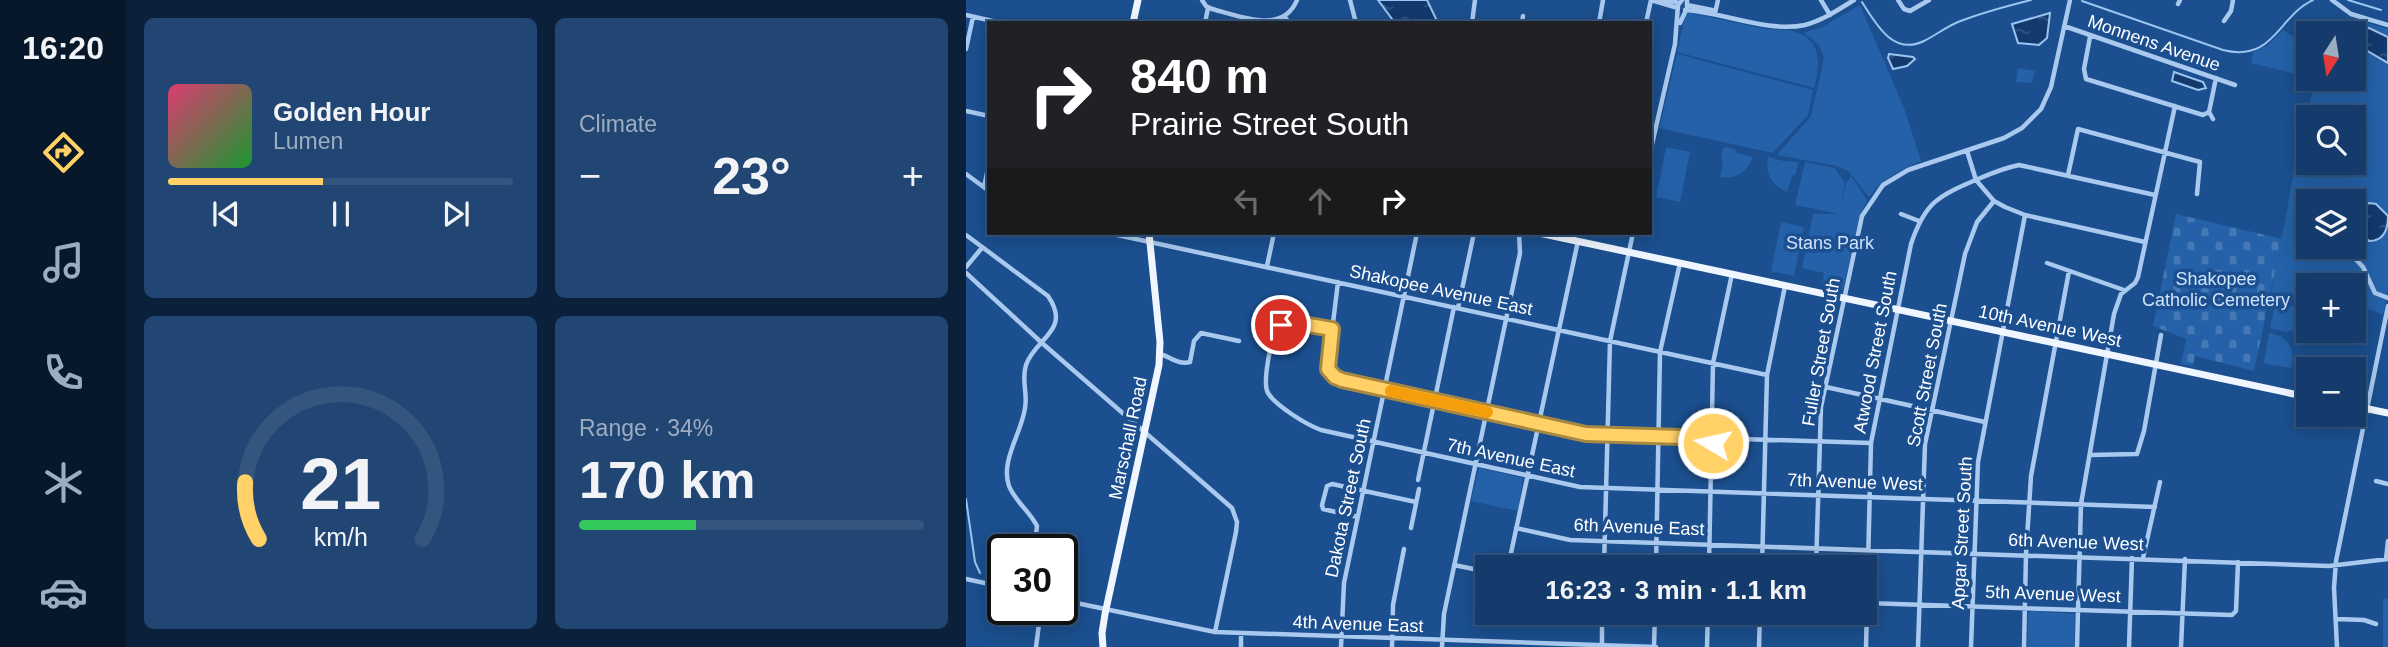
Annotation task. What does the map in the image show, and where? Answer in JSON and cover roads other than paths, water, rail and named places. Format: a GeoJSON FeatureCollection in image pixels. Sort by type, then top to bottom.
{"type":"FeatureCollection","features":[{"type":"Feature","properties":{"kind":"main road"},"geometry":{"type":"LineString","coordinates":[[1133,21],[1138,0]]}},
{"type":"Feature","properties":{"kind":"main road","name":"10th Avenue West"},"geometry":{"type":"LineString","coordinates":[[1570,236],[1578,241],[2296,395]]}},
{"type":"Feature","properties":{"kind":"main road","name":"Marschall Road"},"geometry":{"type":"LineString","coordinates":[[1103,647],[1102,633],[1158,376],[1159,354],[1149,237]]}},
{"type":"Feature","properties":{"kind":"main road"},"geometry":{"type":"LineString","coordinates":[[2367,409],[2388,413]]}},
{"type":"Feature","properties":{"kind":"street"},"geometry":{"type":"LineString","coordinates":[[1202,0],[1208,8],[1257,21]]}},
{"type":"Feature","properties":{"kind":"street"},"geometry":{"type":"LineString","coordinates":[[1274,21],[1285,17],[1297,0]]}},
{"type":"Feature","properties":{"kind":"street"},"geometry":{"type":"LineString","coordinates":[[1350,0],[1355,21]]}},
{"type":"Feature","properties":{"kind":"street"},"geometry":{"type":"LineString","coordinates":[[1472,21],[1475,0]]}},
{"type":"Feature","properties":{"kind":"street"},"geometry":{"type":"LineString","coordinates":[[1599,21],[1603,0]]}},
{"type":"Feature","properties":{"kind":"street"},"geometry":{"type":"LineString","coordinates":[[1646,21],[1651,0],[1683,5]]}},
{"type":"Feature","properties":{"kind":"street"},"geometry":{"type":"LineString","coordinates":[[1662,0],[1786,27],[1803,25],[1830,15],[1854,0]]}},
{"type":"Feature","properties":{"kind":"street"},"geometry":{"type":"LineString","coordinates":[[1714,13],[1718,0]]}},
{"type":"Feature","properties":{"kind":"street"},"geometry":{"type":"LineString","coordinates":[[1821,0],[1830,15]]}},
{"type":"Feature","properties":{"kind":"street"},"geometry":{"type":"LineString","coordinates":[[1898,0],[1904,9],[1910,11],[1929,0]]}},
{"type":"Feature","properties":{"kind":"street","name":"Fuller Street South"},"geometry":{"type":"LineString","coordinates":[[1817,555],[1822,407],[1862,216],[1883,186],[1908,170],[2004,138],[2022,128],[2041,109],[2051,87],[2070,0]]}},
{"type":"Feature","properties":{"kind":"street"},"geometry":{"type":"LineString","coordinates":[[2224,21],[2231,11],[2233,0]]}},
{"type":"Feature","properties":{"kind":"street"},"geometry":{"type":"LineString","coordinates":[[2332,0],[2351,14],[2388,25]]}},
{"type":"Feature","properties":{"kind":"street"},"geometry":{"type":"LineString","coordinates":[[1652,144],[1683,5]]}},
{"type":"Feature","properties":{"kind":"street"},"geometry":{"type":"LineString","coordinates":[[1205,21],[1208,8]]}},
{"type":"Feature","properties":{"kind":"street"},"geometry":{"type":"LineString","coordinates":[[966,15],[992,21]]}},
{"type":"Feature","properties":{"kind":"street"},"geometry":{"type":"LineString","coordinates":[[1522,21],[1523,16]]}},
{"type":"Feature","properties":{"kind":"street"},"geometry":{"type":"LineString","coordinates":[[966,49],[973,17]]}},
{"type":"Feature","properties":{"kind":"street"},"geometry":{"type":"LineString","coordinates":[[1285,17],[1288,21]]}},
{"type":"Feature","properties":{"kind":"street","name":"Monnens Avenue"},"geometry":{"type":"LineString","coordinates":[[2064,26],[2235,85]]}},
{"type":"Feature","properties":{"kind":"street"},"geometry":{"type":"LineString","coordinates":[[2090,37],[2083,74],[2086,79],[2203,115],[2209,112]]}},
{"type":"Feature","properties":{"kind":"street"},"geometry":{"type":"LineString","coordinates":[[2213,119],[2209,112],[2216,78]]}},
{"type":"Feature","properties":{"kind":"street"},"geometry":{"type":"LineString","coordinates":[[2077,647],[2081,504],[2106,355],[2114,314],[2127,288],[2138,277],[2175,106]]}},
{"type":"Feature","properties":{"kind":"street"},"geometry":{"type":"LineString","coordinates":[[966,111],[987,116]]}},
{"type":"Feature","properties":{"kind":"street"},"geometry":{"type":"LineString","coordinates":[[2068,175],[2078,129],[2200,162],[2197,194]]}},
{"type":"Feature","properties":{"kind":"street"},"geometry":{"type":"LineString","coordinates":[[1967,151],[1976,180],[1994,201],[2025,215],[2146,242]]}},
{"type":"Feature","properties":{"kind":"street","name":"Atwood Street South"},"geometry":{"type":"LineString","coordinates":[[1868,555],[1871,443],[1879,398],[1911,244],[1919,221],[1931,205],[1951,189],[2003,168],[2019,165],[2155,195]]}},
{"type":"Feature","properties":{"kind":"street"},"geometry":{"type":"LineString","coordinates":[[966,174],[986,189]]}},
{"type":"Feature","properties":{"kind":"street","name":"Scott Street South"},"geometry":{"type":"LineString","coordinates":[[1918,647],[1926,444],[1970,237],[1977,222],[1994,201]]}},
{"type":"Feature","properties":{"kind":"street"},"geometry":{"type":"LineString","coordinates":[[1901,214],[1919,221]]}},
{"type":"Feature","properties":{"kind":"street","name":"Apgar Street South"},"geometry":{"type":"LineString","coordinates":[[1971,647],[1978,461],[2025,215]]}},
{"type":"Feature","properties":{"kind":"street"},"geometry":{"type":"LineString","coordinates":[[966,235],[1048,296],[1054,304],[1054,328],[1026,366],[1023,377],[1026,408],[1014,443],[1009,469],[1009,485],[1037,526],[1036,534]]}},
{"type":"Feature","properties":{"kind":"street","name":"Shakopee Avenue East"},"geometry":{"type":"LineString","coordinates":[[1128,235],[1149,237],[1267,267],[1767,375]]}},
{"type":"Feature","properties":{"kind":"street"},"geometry":{"type":"LineString","coordinates":[[1267,267],[1274,235]]}},
{"type":"Feature","properties":{"kind":"street","name":"Dakota Street South"},"geometry":{"type":"LineString","coordinates":[[1341,647],[1344,583],[1418,235]]}},
{"type":"Feature","properties":{"kind":"street"},"geometry":{"type":"LineString","coordinates":[[1418,480],[1474,235]]}},
{"type":"Feature","properties":{"kind":"street"},"geometry":{"type":"LineString","coordinates":[[1442,644],[1444,614],[1520,253],[1520,235]]}},
{"type":"Feature","properties":{"kind":"street"},"geometry":{"type":"LineString","coordinates":[[1604,555],[1610,341],[1633,235]]}},
{"type":"Feature","properties":{"kind":"street"},"geometry":{"type":"LineString","coordinates":[[1510,555],[1578,241]]}},
{"type":"Feature","properties":{"kind":"street"},"geometry":{"type":"LineString","coordinates":[[966,267],[981,248]]}},
{"type":"Feature","properties":{"kind":"street"},"geometry":{"type":"LineString","coordinates":[[2355,259],[2364,269],[2375,293],[2388,298]]}},
{"type":"Feature","properties":{"kind":"street"},"geometry":{"type":"LineString","coordinates":[[1656,555],[1660,352],[1680,263]]}},
{"type":"Feature","properties":{"kind":"street"},"geometry":{"type":"LineString","coordinates":[[2047,263],[2127,288],[2135,294]]}},
{"type":"Feature","properties":{"kind":"street"},"geometry":{"type":"LineString","coordinates":[[2024,647],[2031,476],[2069,271]]}},
{"type":"Feature","properties":{"kind":"street"},"geometry":{"type":"LineString","coordinates":[[966,273],[1042,343],[1225,500],[1236,515],[1236,532],[1215,632]]}},
{"type":"Feature","properties":{"kind":"street"},"geometry":{"type":"LineString","coordinates":[[1710,555],[1713,363],[1732,274]]}},
{"type":"Feature","properties":{"kind":"street"},"geometry":{"type":"LineString","coordinates":[[1338,282],[1328,364],[1331,373],[1342,380],[1586,434],[1871,443]]}},
{"type":"Feature","properties":{"kind":"street"},"geometry":{"type":"LineString","coordinates":[[1762,555],[1767,375],[1786,286]]}},
{"type":"Feature","properties":{"kind":"street"},"geometry":{"type":"LineString","coordinates":[[2337,647],[2334,589],[2336,566],[2388,306]]}},
{"type":"Feature","properties":{"kind":"street","name":"7th Avenue East"},"geometry":{"type":"LineString","coordinates":[[1332,329],[1291,322],[1281,325],[1275,333],[1265,378],[1267,391],[1275,401],[1314,428],[1580,487],[1765,494]]}},
{"type":"Feature","properties":{"kind":"street"},"geometry":{"type":"LineString","coordinates":[[1159,354],[1181,363],[1190,362],[1195,341],[1201,333],[1239,341]]}},
{"type":"Feature","properties":{"kind":"street"},"geometry":{"type":"LineString","coordinates":[[2090,455],[2137,454],[2144,431],[2161,335]]}},
{"type":"Feature","properties":{"kind":"street"},"geometry":{"type":"LineString","coordinates":[[1826,387],[1985,422]]}},
{"type":"Feature","properties":{"kind":"street"},"geometry":{"type":"LineString","coordinates":[[2376,481],[2388,484]]}},
{"type":"Feature","properties":{"kind":"street"},"geometry":{"type":"LineString","coordinates":[[2143,558],[2160,482]]}},
{"type":"Feature","properties":{"kind":"street"},"geometry":{"type":"LineString","coordinates":[[1358,517],[1323,509],[1326,488],[1332,484],[1416,502]]}},
{"type":"Feature","properties":{"kind":"street"},"geometry":{"type":"LineString","coordinates":[[1411,528],[1419,489]]}},
{"type":"Feature","properties":{"kind":"street","name":"7th Avenue West"},"geometry":{"type":"LineString","coordinates":[[1765,494],[2155,507]]}},
{"type":"Feature","properties":{"kind":"street","name":"6th Avenue East"},"geometry":{"type":"LineString","coordinates":[[1516,528],[1570,540],[1762,546]]}},
{"type":"Feature","properties":{"kind":"street"},"geometry":{"type":"LineString","coordinates":[[2387,559],[2388,541]]}},
{"type":"Feature","properties":{"kind":"street","name":"6th Avenue West"},"geometry":{"type":"LineString","coordinates":[[1762,546],[2336,566],[2387,559]]}},
{"type":"Feature","properties":{"kind":"street"},"geometry":{"type":"LineString","coordinates":[[1392,647],[1395,597],[1405,549]]}},
{"type":"Feature","properties":{"kind":"street"},"geometry":{"type":"LineString","coordinates":[[2129,647],[2132,558]]}},
{"type":"Feature","properties":{"kind":"street"},"geometry":{"type":"LineString","coordinates":[[2182,647],[2185,559]]}},
{"type":"Feature","properties":{"kind":"street","name":"5th Avenue West"},"geometry":{"type":"LineString","coordinates":[[1877,603],[2232,615],[2236,611],[2238,562]]}},
{"type":"Feature","properties":{"kind":"street"},"geometry":{"type":"LineString","coordinates":[[1454,565],[1475,569]]}},
{"type":"Feature","properties":{"kind":"street"},"geometry":{"type":"LineString","coordinates":[[966,579],[987,584]]}},
{"type":"Feature","properties":{"kind":"street","name":"4th Avenue East"},"geometry":{"type":"LineString","coordinates":[[1078,604],[1215,632],[1241,634],[1392,639],[1442,644],[1655,647]]}},
{"type":"Feature","properties":{"kind":"street"},"geometry":{"type":"LineString","coordinates":[[2337,619],[2364,620],[2376,624]]}},
{"type":"Feature","properties":{"kind":"street"},"geometry":{"type":"LineString","coordinates":[[1036,647],[1039,625]]}},
{"type":"Feature","properties":{"kind":"street"},"geometry":{"type":"LineString","coordinates":[[1602,625],[1602,646]]}},
{"type":"Feature","properties":{"kind":"street"},"geometry":{"type":"LineString","coordinates":[[1655,625],[1655,647]]}},
{"type":"Feature","properties":{"kind":"street"},"geometry":{"type":"LineString","coordinates":[[1707,647],[1708,625]]}},
{"type":"Feature","properties":{"kind":"street"},"geometry":{"type":"LineString","coordinates":[[1759,647],[1760,625]]}},
{"type":"Feature","properties":{"kind":"street","name":"Atwood Street South"},"geometry":{"type":"LineString","coordinates":[[1866,625],[1866,647]]}},
{"type":"Feature","properties":{"kind":"street"},"geometry":{"type":"LineString","coordinates":[[1241,634],[1241,647]]}},
{"type":"Feature","properties":{"kind":"water"},"geometry":{"type":"Polygon","coordinates":[[[1378,0],[1427,0],[1437,21],[1394,21],[1378,0]]]}},
{"type":"Feature","properties":{"kind":"water"},"geometry":{"type":"Polygon","coordinates":[[[2050,13],[2047,38],[2039,45],[2018,43],[2012,24],[2050,13]]]}},
{"type":"Feature","properties":{"kind":"water"},"geometry":{"type":"Polygon","coordinates":[[[2366,28],[2388,37],[2388,63],[2366,50],[2366,28]]]}},
{"type":"Feature","properties":{"kind":"water"},"geometry":{"type":"Polygon","coordinates":[[[1889,54],[1915,59],[1907,66],[1893,69],[1889,54]]]}},
{"type":"Feature","properties":{"kind":"water"},"geometry":{"type":"Polygon","coordinates":[[[2174,72],[2203,82],[2206,88],[2198,90],[2172,81],[2174,72]]]}},
{"type":"Feature","properties":{"kind":"water"},"geometry":{"type":"Polygon","coordinates":[[[2376,204],[2388,216],[2382,237],[2369,241],[2366,238],[2366,205],[2376,204]]]}},
{"type":"Feature","properties":{"kind":"waterway"},"geometry":{"type":"LineString","coordinates":[[1862,2],[1880,28],[1894,41],[1913,45],[1958,22],[2031,0]]}},
{"type":"Feature","properties":{"kind":"waterway"},"geometry":{"type":"LineString","coordinates":[[2082,1],[2223,50],[2240,52],[2254,50],[2265,44],[2291,16],[2313,0]]}},
{"type":"Feature","properties":{"kind":"waterway"},"geometry":{"type":"LineString","coordinates":[[2348,0],[2381,10]]}},
{"type":"Feature","properties":{"kind":"waterway"},"geometry":{"type":"LineString","coordinates":[[966,499],[975,562],[980,573]]}},
{"type":"Feature","properties":{"kind":"park label","name":"Stans Park"},"geometry":{"type":"Point","coordinates":[1830,243]}},
{"type":"Feature","properties":{"kind":"park label","name":"Shakopee Catholic Cemetery"},"geometry":{"type":"Point","coordinates":[2216,289]}}]}
